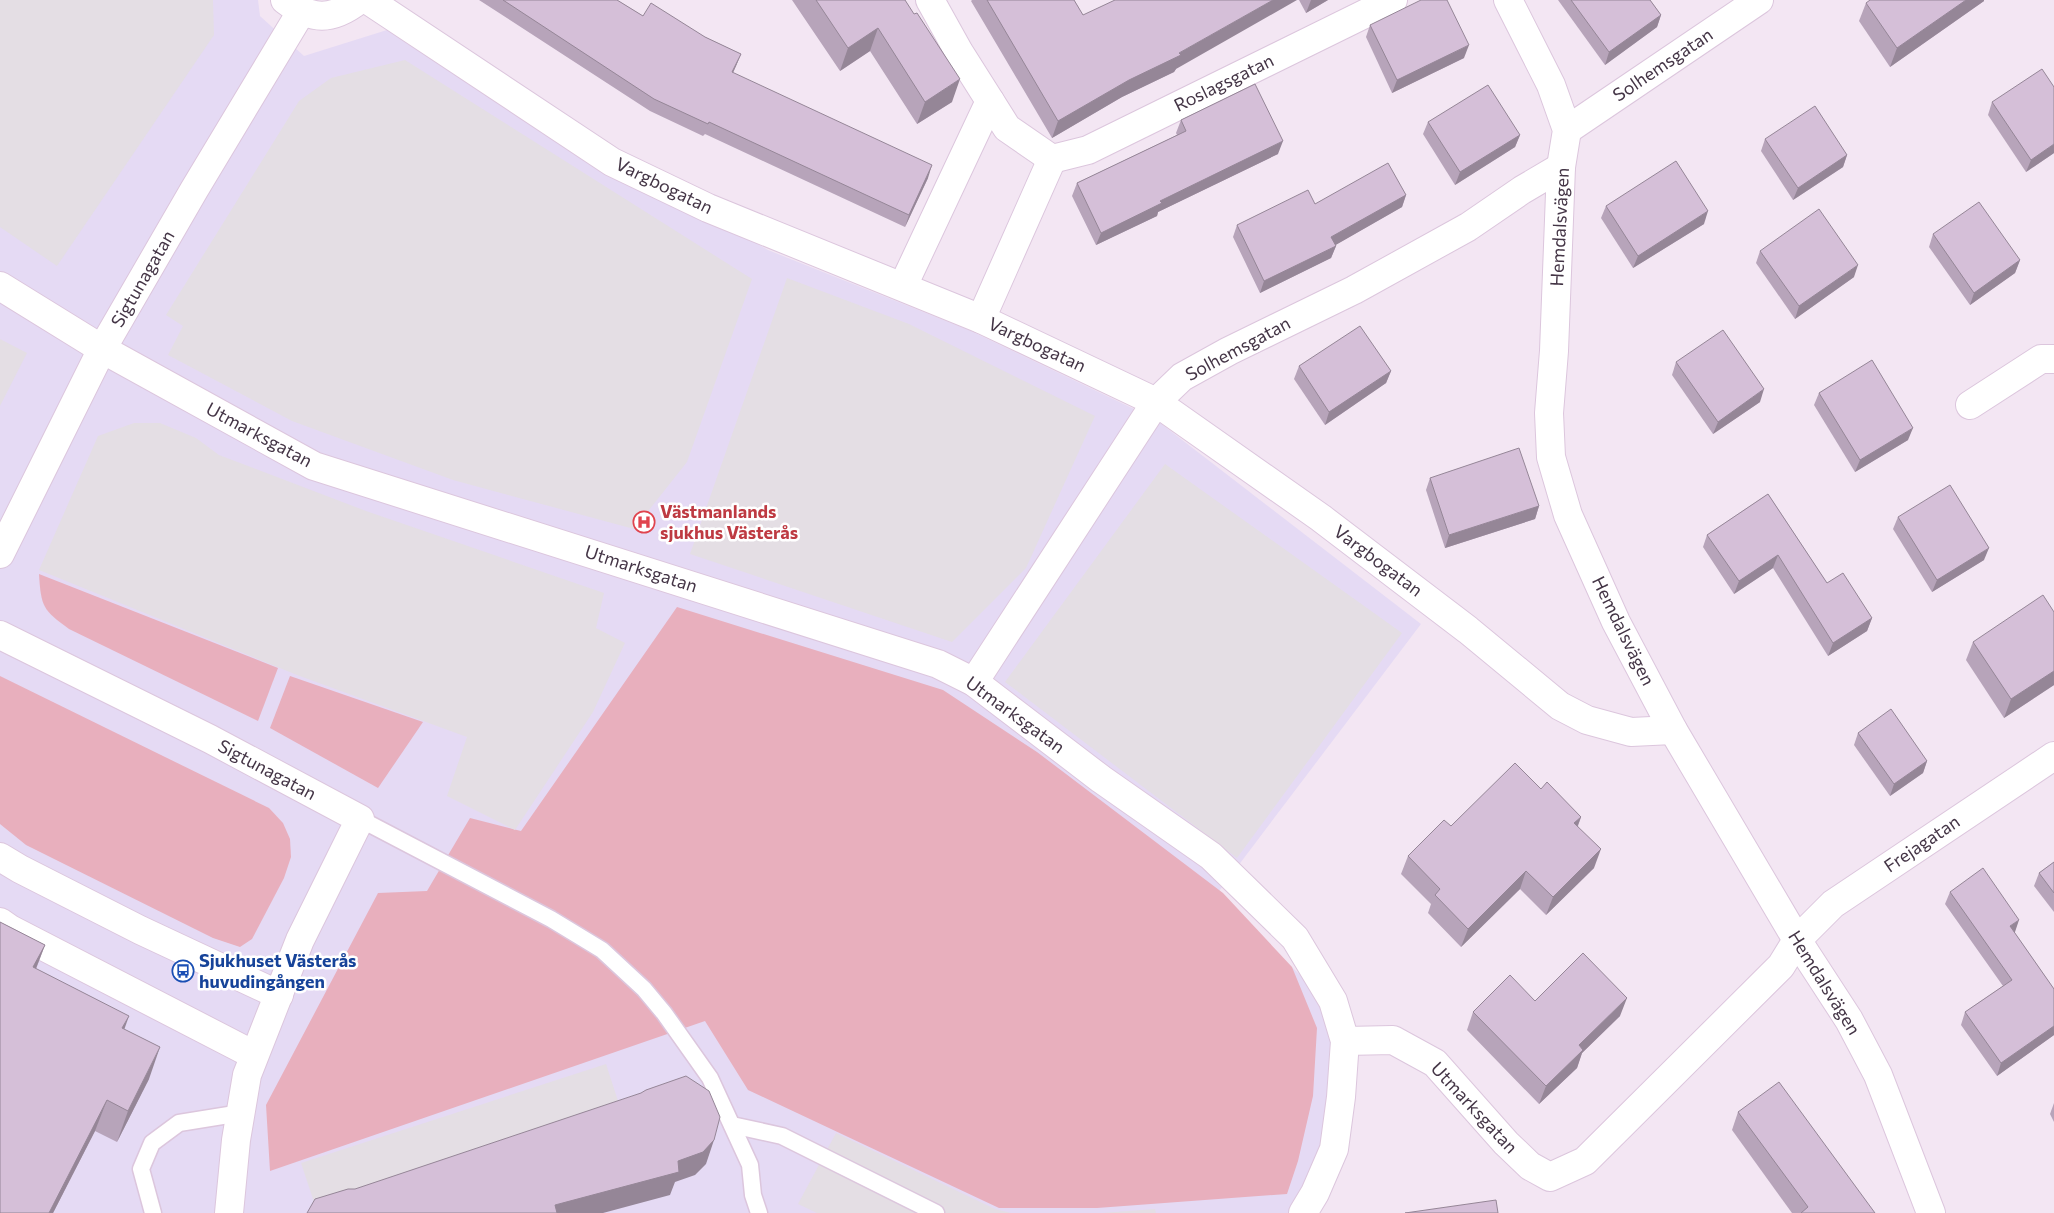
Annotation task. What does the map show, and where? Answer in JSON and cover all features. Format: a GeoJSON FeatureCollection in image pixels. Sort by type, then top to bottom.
{"type":"FeatureCollection","features":[{"type":"Feature","properties":{"kind":"street"},"geometry":{"type":"LineString","coordinates":[[293,6],[317,16],[330,16],[347,10],[360,0]]}},
{"type":"Feature","properties":{"kind":"street","name":"Vargbogatan"},"geometry":{"type":"LineString","coordinates":[[368,0],[612,162],[708,208],[981,319],[1156,402],[1321,518],[1468,630],[1560,706],[1587,720],[1631,732],[1673,730]]}},
{"type":"Feature","properties":{"kind":"street"},"geometry":{"type":"LineString","coordinates":[[930,0],[959,52],[1007,128],[1052,159],[981,319]]}},
{"type":"Feature","properties":{"kind":"street","name":"Roslagsgatan"},"geometry":{"type":"LineString","coordinates":[[1052,159],[1088,150],[1393,0]]}},
{"type":"Feature","properties":{"kind":"street","name":"Hemdalsvägen"},"geometry":{"type":"LineString","coordinates":[[1508,0],[1551,85],[1566,130],[1562,167],[1554,351],[1549,413],[1552,457],[1568,515],[1616,622],[1673,730],[1797,940],[1849,1020],[1878,1075],[1931,1213]]}},
{"type":"Feature","properties":{"kind":"street","name":"Solhemsgatan"},"geometry":{"type":"LineString","coordinates":[[1566,130],[1759,0]]}},
{"type":"Feature","properties":{"kind":"street","name":"Sigtunagatan"},"geometry":{"type":"LineString","coordinates":[[0,554],[102,349],[194,190],[293,6]]}},
{"type":"Feature","properties":{"kind":"street"},"geometry":{"type":"LineString","coordinates":[[903,286],[990,101]]}},
{"type":"Feature","properties":{"kind":"street","name":"Solhemsgatan"},"geometry":{"type":"LineString","coordinates":[[974,682],[1156,402],[1182,378],[1230,351],[1354,290],[1468,227],[1522,190],[1562,167]]}},
{"type":"Feature","properties":{"kind":"street","name":"Utmarksgatan"},"geometry":{"type":"LineString","coordinates":[[0,286],[102,349],[314,466],[938,664],[974,682],[1101,778],[1211,856],[1295,938],[1334,1000],[1345,1041],[1393,1040],[1435,1063],[1530,1166],[1550,1177],[1585,1161],[1781,966],[1797,940]]}},
{"type":"Feature","properties":{"kind":"street"},"geometry":{"type":"LineString","coordinates":[[1970,405],[2042,358],[2054,359]]}},
{"type":"Feature","properties":{"kind":"street","name":"Sigtunagatan"},"geometry":{"type":"LineString","coordinates":[[0,635],[210,739],[360,819]]}},
{"type":"Feature","properties":{"kind":"street","name":"Frejagatan"},"geometry":{"type":"LineString","coordinates":[[1797,940],[1833,904],[2054,756]]}},
{"type":"Feature","properties":{"kind":"street"},"geometry":{"type":"LineString","coordinates":[[230,1213],[236,1140],[247,1075],[300,940],[360,819]]}},
{"type":"Feature","properties":{"kind":"street"},"geometry":{"type":"LineString","coordinates":[[0,857],[131,925],[279,995]]}},
{"type":"Feature","properties":{"kind":"street"},"geometry":{"type":"LineString","coordinates":[[0,922],[10,929],[254,1055]]}},
{"type":"Feature","properties":{"kind":"street"},"geometry":{"type":"LineString","coordinates":[[1303,1213],[1315,1193],[1334,1149],[1341,1097],[1345,1041]]}},
{"type":"Feature","properties":{"kind":"lane"},"geometry":{"type":"LineString","coordinates":[[360,819],[552,919],[602,950],[649,995],[710,1078],[750,1165],[753,1196],[759,1213]]}},
{"type":"Feature","properties":{"kind":"lane"},"geometry":{"type":"LineString","coordinates":[[691,1084],[710,1078]]}},
{"type":"Feature","properties":{"kind":"lane"},"geometry":{"type":"LineString","coordinates":[[153,1213],[141,1169],[152,1143],[179,1123],[241,1113]]}},
{"type":"Feature","properties":{"kind":"lane"},"geometry":{"type":"LineString","coordinates":[[732,1125],[782,1136],[936,1213]]}},
{"type":"Feature","properties":{"kind":"shaded area","name":"Västmanlands sjukhus Västerås"},"geometry":{"type":"Polygon","coordinates":[[[0,0],[258,0],[260,16],[304,56],[387,30],[768,250],[971,331],[1155,419],[1421,624],[1216,895],[1358,1030],[1352,1095],[1333,1188],[1316,1213],[0,1213],[0,0]]]}},
{"type":"Feature","properties":{"kind":"shaded area"},"geometry":{"type":"Polygon","coordinates":[[[0,0],[213,0],[214,35],[57,266],[0,227],[0,0]]]}},
{"type":"Feature","properties":{"kind":"shaded area"},"geometry":{"type":"Polygon","coordinates":[[[405,60],[752,279],[687,462],[634,529],[453,480],[292,421],[168,355],[183,326],[166,315],[299,101],[331,78],[405,60]]]}},
{"type":"Feature","properties":{"kind":"shaded area"},"geometry":{"type":"Polygon","coordinates":[[[787,278],[909,324],[1095,416],[1026,568],[952,642],[690,554],[787,278]]]}},
{"type":"Feature","properties":{"kind":"shaded area"},"geometry":{"type":"Polygon","coordinates":[[[0,339],[27,353],[0,406],[0,339]]]}},
{"type":"Feature","properties":{"kind":"shaded area"},"geometry":{"type":"Polygon","coordinates":[[[134,423],[160,423],[196,438],[219,455],[366,511],[604,593],[596,628],[625,643],[593,712],[515,830],[447,796],[467,737],[297,675],[39,570],[98,436],[134,423]]]}},
{"type":"Feature","properties":{"kind":"shaded area"},"geometry":{"type":"Polygon","coordinates":[[[1165,464],[1402,633],[1237,858],[1005,682],[1165,464]]]}},
{"type":"Feature","properties":{"kind":"shaded area"},"geometry":{"type":"Polygon","coordinates":[[[39,574],[278,668],[258,721],[69,629],[45,607],[41,594],[39,574]]]}},
{"type":"Feature","properties":{"kind":"shaded area"},"geometry":{"type":"Polygon","coordinates":[[[677,607],[943,690],[1037,752],[1223,893],[1292,967],[1317,1028],[1313,1096],[1298,1161],[1287,1194],[1097,1208],[999,1208],[748,1090],[705,1021],[270,1171],[266,1105],[378,893],[427,891],[470,818],[521,831],[677,607]]]}},
{"type":"Feature","properties":{"kind":"shaded area"},"geometry":{"type":"Polygon","coordinates":[[[0,676],[269,808],[283,823],[290,839],[291,857],[284,878],[252,939],[240,947],[213,938],[26,845],[0,824],[0,676]]]}},
{"type":"Feature","properties":{"kind":"shaded area"},"geometry":{"type":"Polygon","coordinates":[[[290,676],[423,722],[378,788],[270,728],[290,676]]]}},
{"type":"Feature","properties":{"kind":"shaded area"},"geometry":{"type":"Polygon","coordinates":[[[606,1064],[620,1107],[315,1205],[301,1163],[606,1064]]]}},
{"type":"Feature","properties":{"kind":"shaded area"},"geometry":{"type":"Polygon","coordinates":[[[836,1133],[995,1209],[1011,1213],[817,1213],[798,1204],[836,1133]]]}},
{"type":"Feature","properties":{"kind":"shaded area"},"geometry":{"type":"Polygon","coordinates":[[[1155,1209],[1156,1213],[1102,1213],[1155,1209]]]}},
{"type":"Feature","properties":{"kind":"building"},"geometry":{"type":"Polygon","coordinates":[[[503,0],[617,0],[643,16],[651,3],[705,37],[741,54],[732,72],[932,165],[909,215],[709,122],[708,124],[654,99],[503,0]]]}},
{"type":"Feature","properties":{"kind":"building"},"geometry":{"type":"Polygon","coordinates":[[[816,0],[905,0],[914,14],[917,13],[960,79],[925,102],[878,28],[848,48],[816,0]]]}},
{"type":"Feature","properties":{"kind":"building"},"geometry":{"type":"Polygon","coordinates":[[[987,0],[1074,0],[1083,15],[1115,0],[1273,0],[1179,53],[1181,55],[1129,80],[1058,121],[987,0]]]}},
{"type":"Feature","properties":{"kind":"building"},"geometry":{"type":"Polygon","coordinates":[[[1421,0],[1447,0],[1469,45],[1397,80],[1370,25],[1421,0]]]}},
{"type":"Feature","properties":{"kind":"building"},"geometry":{"type":"Polygon","coordinates":[[[1571,0],[1650,0],[1661,15],[1609,52],[1571,0]]]}},
{"type":"Feature","properties":{"kind":"building"},"geometry":{"type":"Polygon","coordinates":[[[1870,0],[1966,0],[1897,48],[1866,3],[1870,0]]]}},
{"type":"Feature","properties":{"kind":"building"},"geometry":{"type":"Polygon","coordinates":[[[2042,69],[2054,87],[2054,144],[2031,160],[1992,102],[2042,69]]]}},
{"type":"Feature","properties":{"kind":"building"},"geometry":{"type":"Polygon","coordinates":[[[1255,84],[1283,141],[1160,201],[1162,203],[1101,233],[1077,183],[1186,131],[1181,120],[1255,84]]]}},
{"type":"Feature","properties":{"kind":"building"},"geometry":{"type":"Polygon","coordinates":[[[1488,85],[1520,135],[1460,172],[1428,122],[1488,85]]]}},
{"type":"Feature","properties":{"kind":"building"},"geometry":{"type":"Polygon","coordinates":[[[1815,106],[1847,155],[1798,188],[1765,139],[1815,106]]]}},
{"type":"Feature","properties":{"kind":"building"},"geometry":{"type":"Polygon","coordinates":[[[1676,161],[1708,211],[1638,256],[1606,206],[1676,161]]]}},
{"type":"Feature","properties":{"kind":"building"},"geometry":{"type":"Polygon","coordinates":[[[1388,163],[1406,195],[1331,237],[1336,246],[1264,281],[1237,225],[1308,190],[1315,204],[1388,163]]]}},
{"type":"Feature","properties":{"kind":"building"},"geometry":{"type":"Polygon","coordinates":[[[1979,202],[2020,260],[1974,293],[1933,234],[1979,202]]]}},
{"type":"Feature","properties":{"kind":"building"},"geometry":{"type":"Polygon","coordinates":[[[1819,209],[1858,265],[1799,306],[1760,251],[1819,209]]]}},
{"type":"Feature","properties":{"kind":"building"},"geometry":{"type":"Polygon","coordinates":[[[1360,326],[1391,371],[1329,412],[1299,366],[1360,326]]]}},
{"type":"Feature","properties":{"kind":"building"},"geometry":{"type":"Polygon","coordinates":[[[1723,330],[1764,389],[1718,422],[1676,362],[1723,330]]]}},
{"type":"Feature","properties":{"kind":"building"},"geometry":{"type":"Polygon","coordinates":[[[1872,360],[1913,428],[1860,460],[1819,393],[1872,360]]]}},
{"type":"Feature","properties":{"kind":"building"},"geometry":{"type":"Polygon","coordinates":[[[1519,448],[1539,506],[1449,535],[1430,478],[1519,448]]]}},
{"type":"Feature","properties":{"kind":"building"},"geometry":{"type":"Polygon","coordinates":[[[1950,485],[1989,548],[1937,580],[1898,517],[1950,485]]]}},
{"type":"Feature","properties":{"kind":"building"},"geometry":{"type":"Polygon","coordinates":[[[1768,494],[1827,583],[1843,573],[1872,618],[1833,643],[1778,555],[1739,581],[1707,535],[1768,494]]]}},
{"type":"Feature","properties":{"kind":"building"},"geometry":{"type":"Polygon","coordinates":[[[2043,595],[2054,612],[2054,671],[2011,699],[1973,642],[2043,595]]]}},
{"type":"Feature","properties":{"kind":"building"},"geometry":{"type":"Polygon","coordinates":[[[1891,709],[1927,761],[1894,784],[1858,733],[1891,709]]]}},
{"type":"Feature","properties":{"kind":"building"},"geometry":{"type":"Polygon","coordinates":[[[1515,763],[1541,789],[1547,782],[1581,817],[1574,823],[1601,849],[1553,897],[1526,871],[1468,929],[1435,895],[1440,889],[1408,856],[1444,820],[1451,826],[1515,763]]]}},
{"type":"Feature","properties":{"kind":"building"},"geometry":{"type":"Polygon","coordinates":[[[2054,862],[2054,893],[2039,873],[2054,862]]]}},
{"type":"Feature","properties":{"kind":"building"},"geometry":{"type":"Polygon","coordinates":[[[1983,868],[2019,920],[2010,926],[2054,989],[2054,1026],[2001,1063],[1965,1012],[2012,980],[1950,892],[1983,868]]]}},
{"type":"Feature","properties":{"kind":"building"},"geometry":{"type":"Polygon","coordinates":[[[0,922],[45,945],[33,967],[129,1016],[122,1028],[160,1047],[128,1111],[107,1100],[49,1213],[0,1213],[0,922]]]}},
{"type":"Feature","properties":{"kind":"building"},"geometry":{"type":"Polygon","coordinates":[[[1583,953],[1627,998],[1579,1045],[1583,1050],[1546,1086],[1473,1012],[1510,975],[1535,1001],[1583,953]]]}},
{"type":"Feature","properties":{"kind":"building"},"geometry":{"type":"Polygon","coordinates":[[[686,1076],[709,1091],[720,1117],[714,1140],[703,1152],[678,1161],[679,1172],[555,1205],[557,1213],[307,1213],[315,1199],[348,1189],[355,1189],[641,1093],[686,1076]]]}},
{"type":"Feature","properties":{"kind":"building"},"geometry":{"type":"Polygon","coordinates":[[[1779,1082],[1875,1213],[1801,1213],[1808,1207],[1738,1112],[1779,1082]]]}},
{"type":"Feature","properties":{"kind":"building"},"geometry":{"type":"Polygon","coordinates":[[[1496,1200],[1498,1213],[1405,1213],[1496,1200]]]}},
{"type":"Feature","properties":{"kind":"place","name":"Västmanlands sjukhus Västerås"},"geometry":{"type":"Point","coordinates":[644,522]}},
{"type":"Feature","properties":{"kind":"place","name":"Sjukhuset Västerås huvudingången"},"geometry":{"type":"Point","coordinates":[183,971]}}]}
